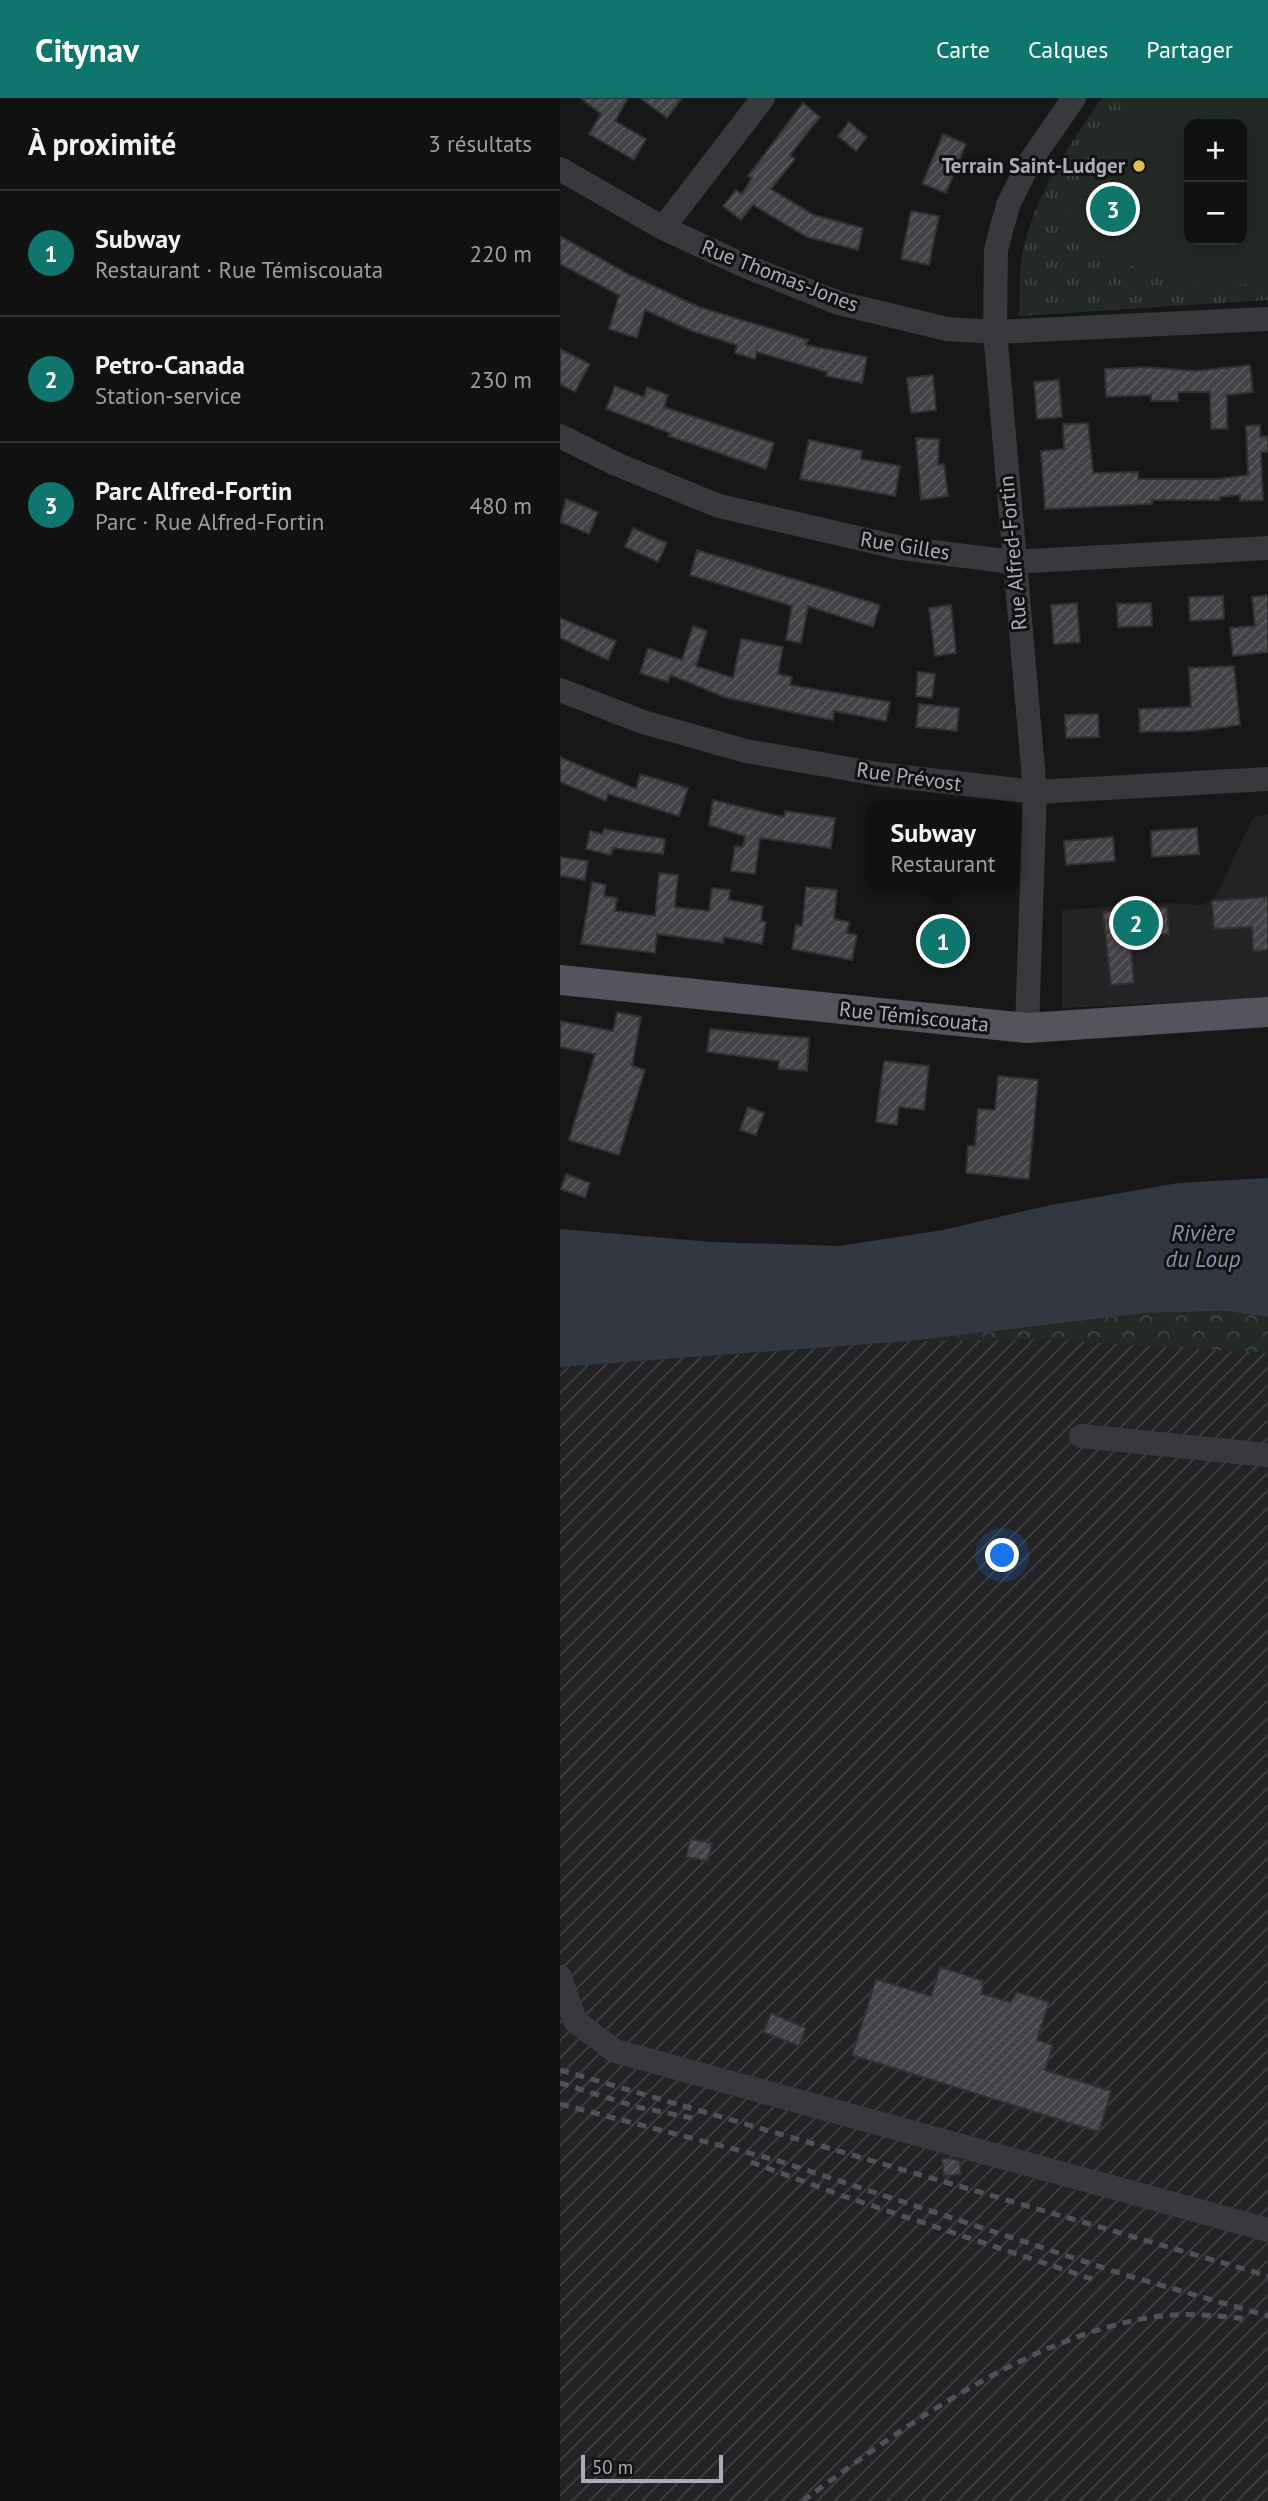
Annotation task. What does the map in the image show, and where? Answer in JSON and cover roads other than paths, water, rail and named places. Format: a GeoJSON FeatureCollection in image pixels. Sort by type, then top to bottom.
{"type":"FeatureCollection","features":[{"type":"Feature","properties":{"kind":"main road","name":"Rue Témiscouata"},"geometry":{"type":"LineString","coordinates":[[560,980],[1027,1028],[1268,1012]]}},
{"type":"Feature","properties":{"kind":"street"},"geometry":{"type":"LineString","coordinates":[[663,228],[763,98]]}},
{"type":"Feature","properties":{"kind":"street","name":"Rue Alfred-Fortin"},"geometry":{"type":"LineString","coordinates":[[1027,1028],[1035,792],[995,332],[996,250],[1008,205],[1029,163],[1074,98]]}},
{"type":"Feature","properties":{"kind":"street","name":"Rue Thomas-Jones"},"geometry":{"type":"LineString","coordinates":[[560,169],[663,228],[745,266],[839,303],[947,329],[995,332],[1268,318]]}},
{"type":"Feature","properties":{"kind":"street","name":"Rue Gilles"},"geometry":{"type":"LineString","coordinates":[[560,436],[616,464],[719,506],[901,548],[1013,562],[1268,548]]}},
{"type":"Feature","properties":{"kind":"street","name":"Rue Prévost"},"geometry":{"type":"LineString","coordinates":[[560,690],[643,722],[746,751],[878,774],[1035,792],[1268,779]]}},
{"type":"Feature","properties":{"kind":"street"},"geometry":{"type":"LineString","coordinates":[[1081,1436],[1268,1455]]}},
{"type":"Feature","properties":{"kind":"street"},"geometry":{"type":"LineString","coordinates":[[560,1977],[575,2021],[615,2051],[1268,2230]]}},
{"type":"Feature","properties":{"kind":"water","name":"Rivière du Loup"},"geometry":{"type":"Polygon","coordinates":[[[1268,1178],[1268,1317],[1225,1311],[1146,1313],[910,1341],[560,1367],[560,1229],[712,1242],[839,1246],[943,1230],[1046,1206],[1178,1183],[1268,1178]]]}},
{"type":"Feature","properties":{"kind":"railway"},"geometry":{"type":"LineString","coordinates":[[560,2070],[1268,2276]]}},
{"type":"Feature","properties":{"kind":"railway"},"geometry":{"type":"LineString","coordinates":[[560,2083],[637,2107],[697,2119]]}},
{"type":"Feature","properties":{"kind":"railway"},"geometry":{"type":"LineString","coordinates":[[560,2104],[776,2160],[1122,2274],[1268,2316]]}},
{"type":"Feature","properties":{"kind":"railway"},"geometry":{"type":"LineString","coordinates":[[751,2162],[843,2196],[1092,2279]]}},
{"type":"Feature","properties":{"kind":"railway"},"geometry":{"type":"LineString","coordinates":[[803,2501],[922,2417],[1010,2366],[1056,2345],[1101,2329],[1159,2316],[1197,2315],[1247,2319]]}},
{"type":"Feature","properties":{"kind":"place","name":"Terrain Saint-Ludger"},"geometry":{"type":"Point","coordinates":[1139,166]}},
{"type":"Feature","properties":{"kind":"place","name":"Parc Alfred-Fortin"},"geometry":{"type":"Point","coordinates":[1113,209]}},
{"type":"Feature","properties":{"kind":"place","name":"Petro-Canada"},"geometry":{"type":"Point","coordinates":[1136,923]}},
{"type":"Feature","properties":{"kind":"place","name":"Subway"},"geometry":{"type":"Point","coordinates":[943,941]}}]}
